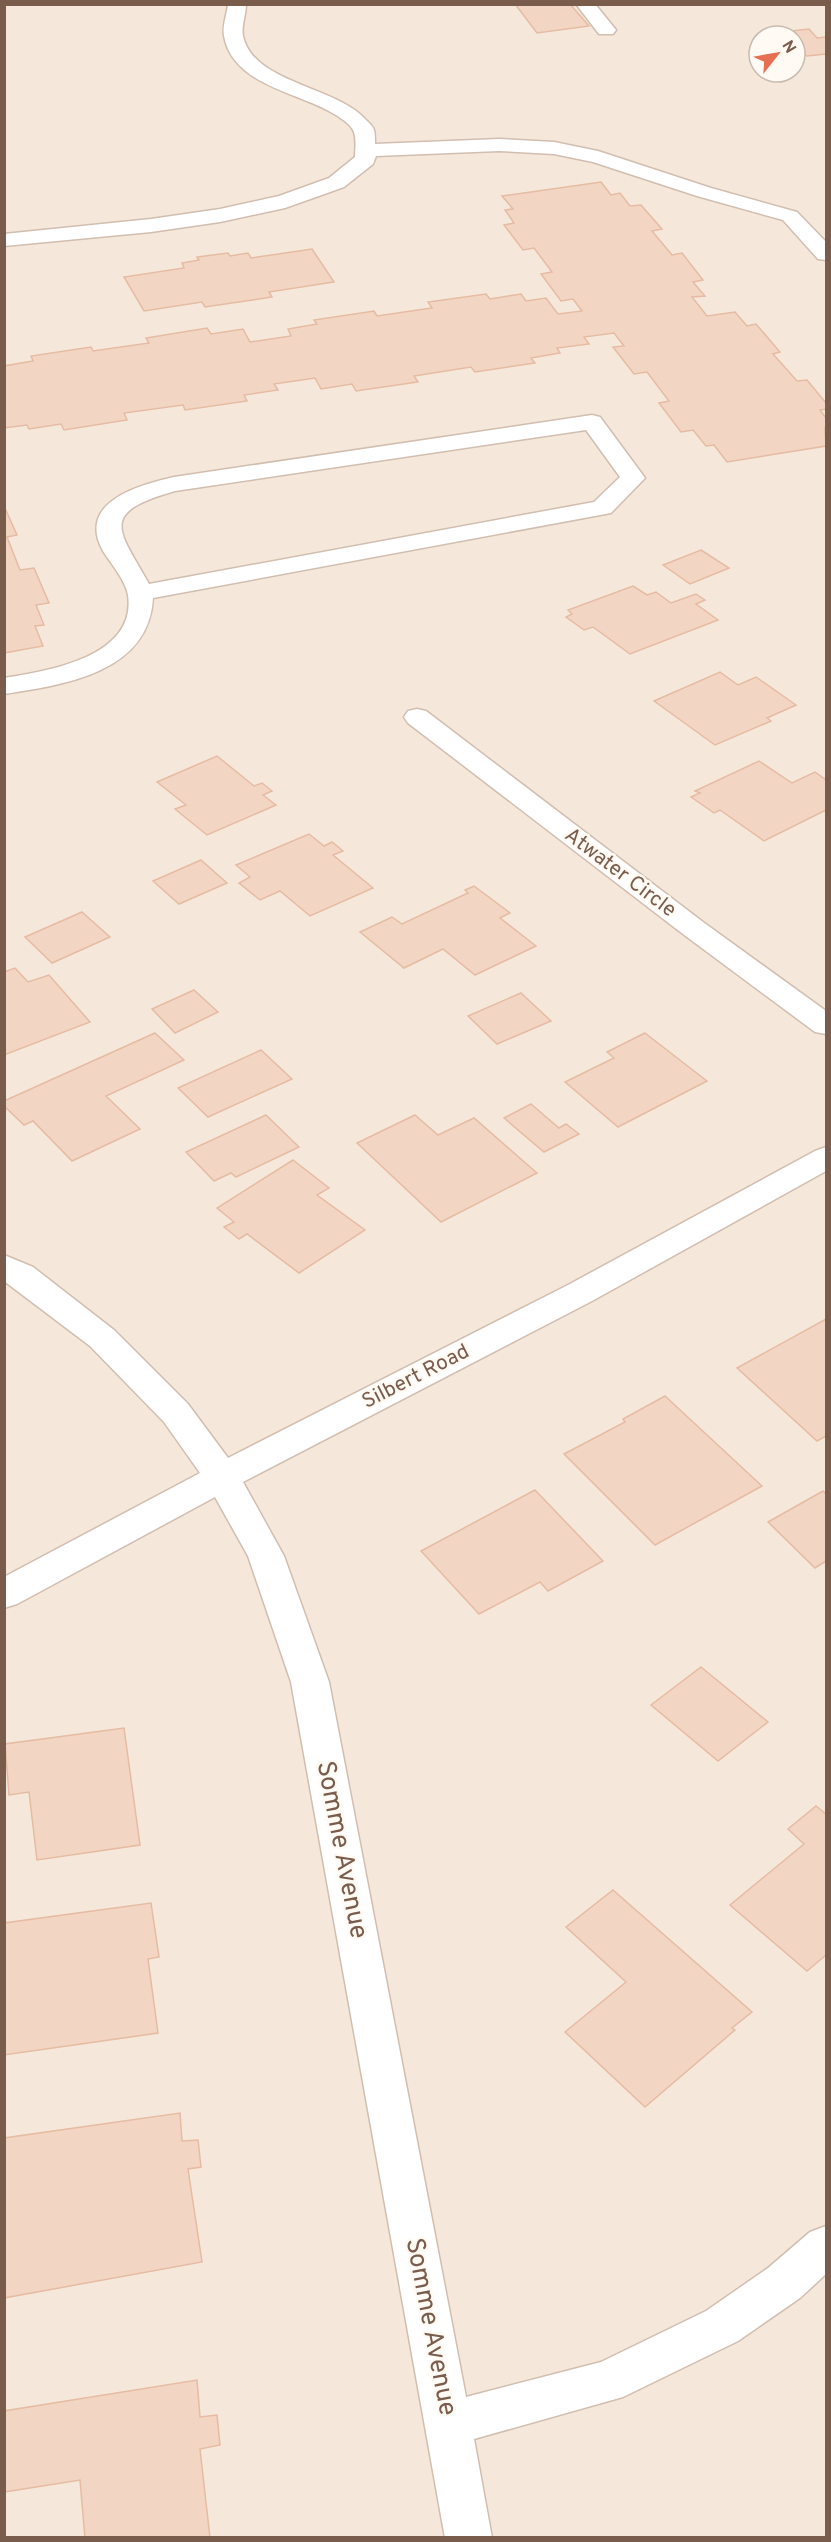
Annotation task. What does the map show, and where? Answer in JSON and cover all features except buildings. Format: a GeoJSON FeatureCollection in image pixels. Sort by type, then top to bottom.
{"type":"FeatureCollection","features":[{"type":"Feature","properties":{"kind":"street"},"geometry":{"type":"LineString","coordinates":[[4,240],[158,226],[254,209],[323,189],[353,175],[363,167],[370,150],[365,131],[353,117],[330,101],[289,86],[259,71],[238,54],[232,34],[237,4]]}},
{"type":"Feature","properties":{"kind":"street"},"geometry":{"type":"LineString","coordinates":[[585,4],[606,30]]}},
{"type":"Feature","properties":{"kind":"street"},"geometry":{"type":"LineString","coordinates":[[370,150],[499,145],[554,148],[598,157],[704,192],[790,216],[817,217]]}},
{"type":"Feature","properties":{"kind":"street"},"geometry":{"type":"LineString","coordinates":[[790,216],[826,254]]}},
{"type":"Feature","properties":{"kind":"street"},"geometry":{"type":"LineString","coordinates":[[4,686],[52,679],[92,665],[122,645],[139,622],[140,593],[108,532],[112,515],[129,499],[165,486],[592,422],[633,478],[602,508],[140,593]]}},
{"type":"Feature","properties":{"kind":"street","name":"Atwater Circle"},"geometry":{"type":"LineString","coordinates":[[417,717],[693,928],[826,1025]]}},
{"type":"Feature","properties":{"kind":"street","name":"Silbert Road"},"geometry":{"type":"LineString","coordinates":[[4,1594],[222,1477],[580,1293],[826,1158]]}},
{"type":"Feature","properties":{"kind":"street","name":"Somme Avenue"},"geometry":{"type":"LineString","coordinates":[[4,1266],[21,1275],[102,1338],[176,1413],[222,1477],[266,1556],[310,1682],[469,2538]]}},
{"type":"Feature","properties":{"kind":"street"},"geometry":{"type":"LineString","coordinates":[[448,2424],[607,2382],[722,2326],[784,2283],[826,2246]]}},
{"type":"Feature","properties":{"kind":"shaded area"},"geometry":{"type":"Polygon","coordinates":[[[5,5],[826,5],[826,2537],[5,2537],[5,5]]]}}]}
